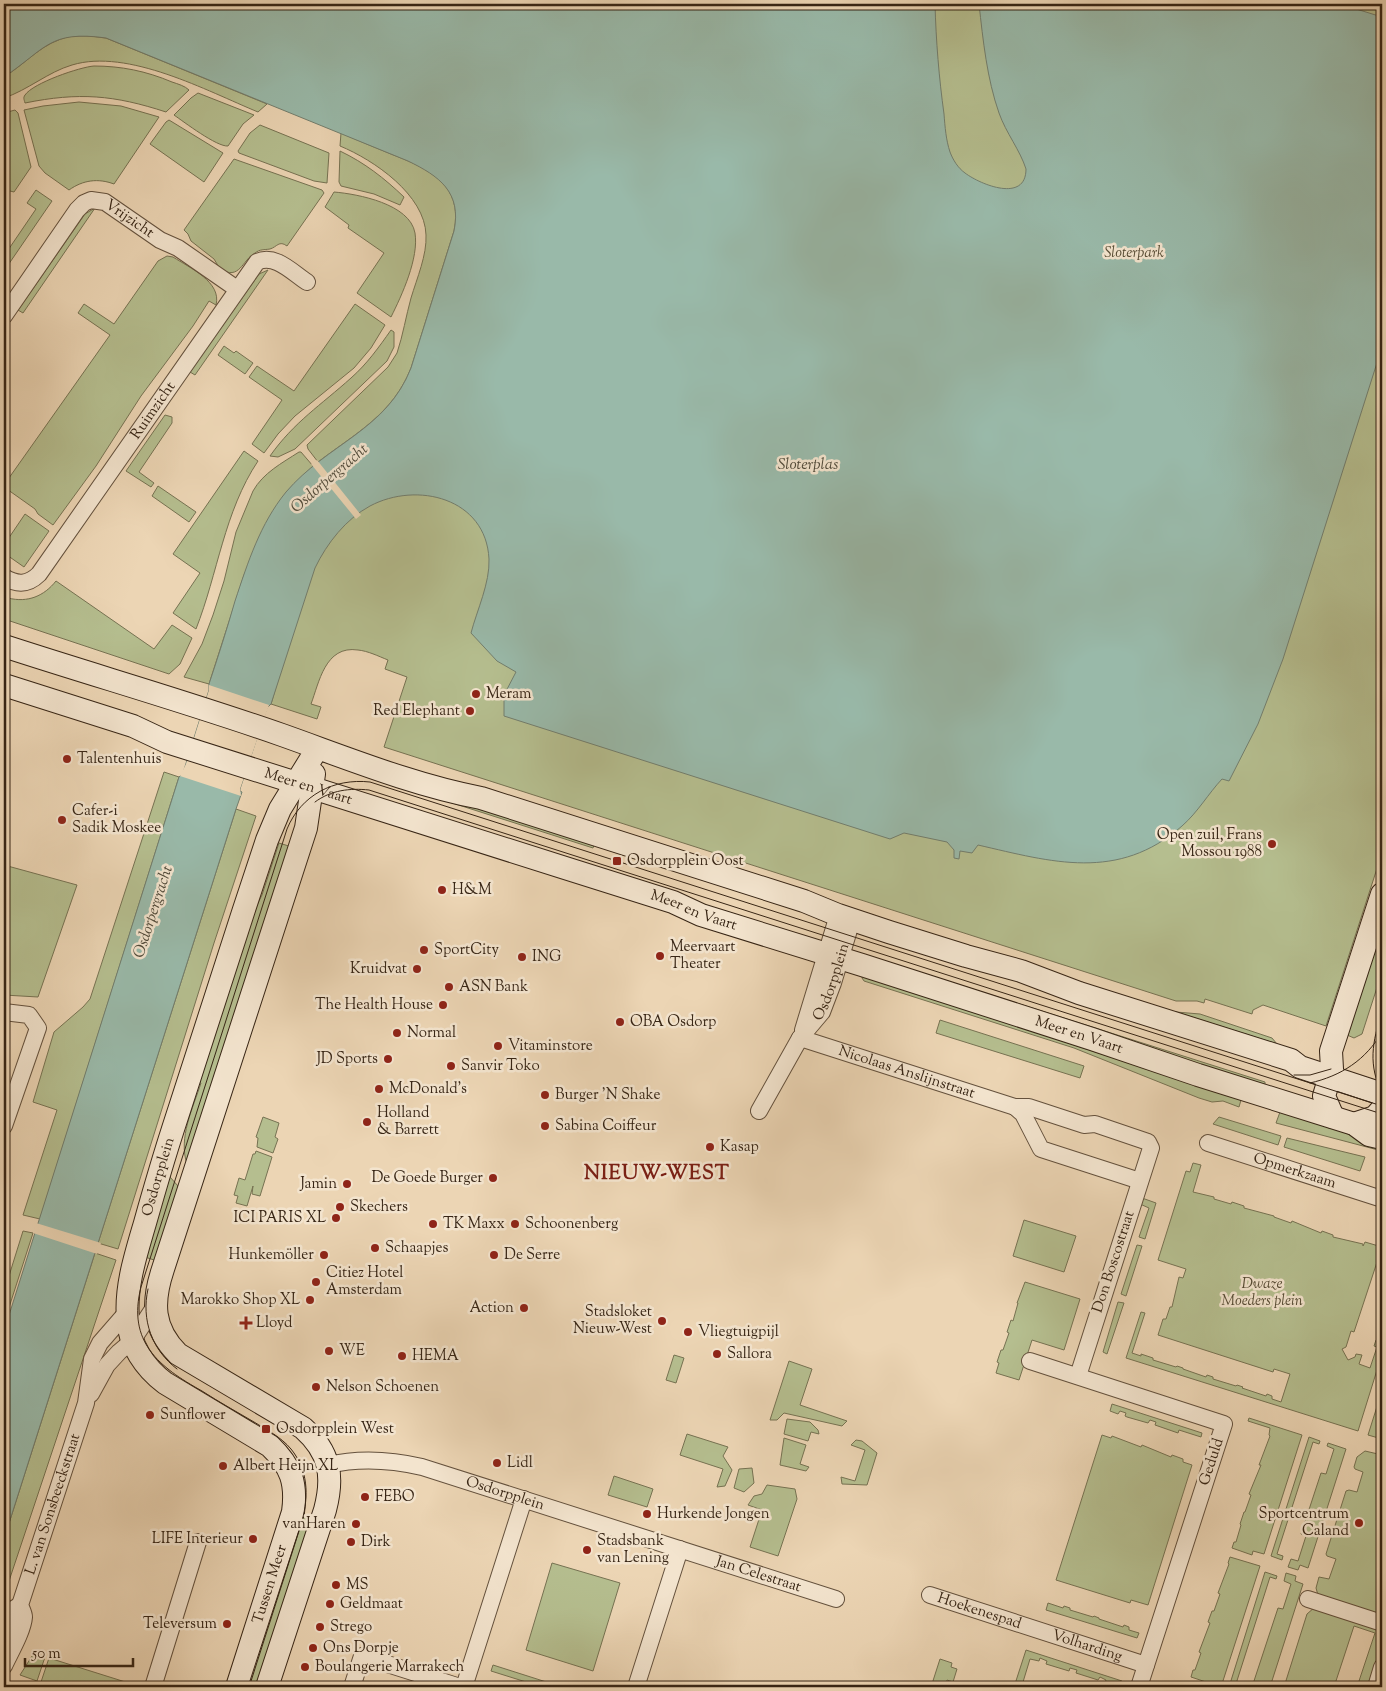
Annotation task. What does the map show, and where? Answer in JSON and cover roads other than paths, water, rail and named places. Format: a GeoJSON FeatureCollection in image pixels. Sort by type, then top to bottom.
{"type":"FeatureCollection","features":[{"type":"Feature","properties":{"kind":"main road"},"geometry":{"type":"LineString","coordinates":[[4,646],[260,728],[454,793],[481,798],[804,901],[845,917],[966,956],[1021,970],[1079,993],[1290,1060],[1306,1063],[1331,1052]]}},
{"type":"Feature","properties":{"kind":"main road","name":"Meer en Vaart"},"geometry":{"type":"LineString","coordinates":[[4,685],[128,724],[158,739],[190,750],[673,902],[701,915],[1333,1117],[1354,1124],[1369,1134],[1382,1138]]}},
{"type":"Feature","properties":{"kind":"main road","name":"Osdorpplein"},"geometry":{"type":"LineString","coordinates":[[306,828],[304,786],[317,748]]}},
{"type":"Feature","properties":{"kind":"main road","name":"Osdorpplein"},"geometry":{"type":"LineString","coordinates":[[269,775],[278,786],[280,809],[251,889],[160,1168],[134,1260],[127,1298],[127,1312],[132,1341],[141,1358],[158,1378],[270,1446],[287,1465],[292,1480]]}},
{"type":"Feature","properties":{"kind":"main road","name":"Osdorpplein"},"geometry":{"type":"LineString","coordinates":[[280,809],[304,786]]}},
{"type":"Feature","properties":{"kind":"main road","name":"Osdorpplein"},"geometry":{"type":"LineString","coordinates":[[329,1474],[317,1442],[303,1428],[178,1354],[165,1338],[155,1306],[158,1286],[306,828],[319,810],[340,797]]}},
{"type":"Feature","properties":{"kind":"main road"},"geometry":{"type":"LineString","coordinates":[[1333,1117],[1324,1096],[1332,1069],[1331,1052],[1382,894]]}},
{"type":"Feature","properties":{"kind":"main road"},"geometry":{"type":"LineString","coordinates":[[1290,1060],[1300,1067],[1382,1094]]}},
{"type":"Feature","properties":{"kind":"main road"},"geometry":{"type":"LineString","coordinates":[[1354,1124],[1374,1117],[1382,1109]]}},
{"type":"Feature","properties":{"kind":"main road","name":"Tussen Meer"},"geometry":{"type":"LineString","coordinates":[[267,1687],[325,1510],[329,1474]]}},
{"type":"Feature","properties":{"kind":"main road","name":"Tussen Meer"},"geometry":{"type":"LineString","coordinates":[[237,1687],[293,1512],[292,1480]]}},
{"type":"Feature","properties":{"kind":"street","name":"Vrijzicht"},"geometry":{"type":"LineString","coordinates":[[4,316],[78,210],[84,203],[91,200],[98,200],[111,206],[160,240],[178,248],[237,289]]}},
{"type":"Feature","properties":{"kind":"street","name":"Ruimzicht"},"geometry":{"type":"LineString","coordinates":[[4,577],[16,583],[27,583],[39,574],[257,262],[263,259],[270,259],[307,282]]}},
{"type":"Feature","properties":{"kind":"street","name":"Osdorpplein"},"geometry":{"type":"LineString","coordinates":[[759,1111],[800,1038],[833,956],[845,917]]}},
{"type":"Feature","properties":{"kind":"street"},"geometry":{"type":"LineString","coordinates":[[4,1012],[29,1015],[38,1028],[4,1126]]}},
{"type":"Feature","properties":{"kind":"street","name":"Nicolaas Anslijnstraat"},"geometry":{"type":"LineString","coordinates":[[800,1038],[1015,1107],[1030,1107],[1084,1124],[1095,1124],[1148,1142],[1151,1148]]}},
{"type":"Feature","properties":{"kind":"street"},"geometry":{"type":"LineString","coordinates":[[1015,1107],[1023,1114],[1041,1149],[1140,1180]]}},
{"type":"Feature","properties":{"kind":"street","name":"Opmerkzaam"},"geometry":{"type":"LineString","coordinates":[[1208,1143],[1382,1199]]}},
{"type":"Feature","properties":{"kind":"street","name":"Don Boscostraat"},"geometry":{"type":"LineString","coordinates":[[1078,1376],[1151,1148]]}},
{"type":"Feature","properties":{"kind":"street","name":"L. van Sonsbeeckstraat"},"geometry":{"type":"LineString","coordinates":[[86,1402],[108,1365],[132,1341],[155,1306]]}},
{"type":"Feature","properties":{"kind":"street","name":"L. van Sonsbeeckstraat"},"geometry":{"type":"LineString","coordinates":[[4,1666],[15,1644],[24,1616],[20,1605],[86,1402],[92,1359],[100,1343],[127,1312]]}},
{"type":"Feature","properties":{"kind":"street","name":"Geduld"},"geometry":{"type":"LineString","coordinates":[[1030,1361],[1224,1424],[1146,1665]]}},
{"type":"Feature","properties":{"kind":"street","name":"Osdorpplein"},"geometry":{"type":"LineString","coordinates":[[329,1474],[357,1461],[407,1463],[680,1549]]}},
{"type":"Feature","properties":{"kind":"street"},"geometry":{"type":"LineString","coordinates":[[464,1687],[524,1499]]}},
{"type":"Feature","properties":{"kind":"street"},"geometry":{"type":"LineString","coordinates":[[152,1687],[198,1542]]}},
{"type":"Feature","properties":{"kind":"street"},"geometry":{"type":"LineString","coordinates":[[636,1687],[680,1549]]}},
{"type":"Feature","properties":{"kind":"street","name":"Jan Celestraat"},"geometry":{"type":"LineString","coordinates":[[680,1549],[836,1599]]}},
{"type":"Feature","properties":{"kind":"street","name":"Hoekenespad"},"geometry":{"type":"LineString","coordinates":[[930,1595],[1029,1627]]}},
{"type":"Feature","properties":{"kind":"street"},"geometry":{"type":"LineString","coordinates":[[1308,1599],[1382,1623]]}},
{"type":"Feature","properties":{"kind":"street","name":"L. van Sonsbeeckstraat"},"geometry":{"type":"LineString","coordinates":[[4,1634],[12,1610],[20,1605]]}},
{"type":"Feature","properties":{"kind":"street","name":"Volharding"},"geometry":{"type":"LineString","coordinates":[[1029,1627],[1146,1665]]}},
{"type":"Feature","properties":{"kind":"street"},"geometry":{"type":"LineString","coordinates":[[352,1687],[362,1656],[460,1687]]}},
{"type":"Feature","properties":{"kind":"street"},"geometry":{"type":"LineString","coordinates":[[1139,1687],[1146,1665]]}},
{"type":"Feature","properties":{"kind":"street"},"geometry":{"type":"LineString","coordinates":[[1376,1687],[1382,1667]]}},
{"type":"Feature","properties":{"kind":"water","name":"Sloterplas"},"geometry":{"type":"Polygon","coordinates":[[[4,4],[935,4],[941,87],[951,155],[960,169],[972,178],[991,186],[1011,188],[1019,186],[1024,179],[1026,169],[1002,120],[991,87],[979,4],[1340,4],[1382,17],[1382,347],[1283,659],[1258,724],[1229,781],[1222,779],[1188,821],[1158,844],[1134,855],[1109,861],[1084,863],[1058,861],[978,845],[972,853],[960,851],[959,859],[954,858],[954,850],[947,842],[904,833],[890,839],[504,716],[504,695],[516,672],[497,661],[471,633],[489,568],[485,538],[476,521],[462,509],[446,500],[428,496],[408,495],[388,499],[361,511],[338,532],[315,568],[271,704],[267,708],[240,789],[242,792],[4,1539],[4,1331],[179,777],[183,773],[240,586],[262,530],[286,492],[319,461],[372,422],[387,407],[400,389],[411,368],[454,231],[456,217],[455,206],[446,187],[438,179],[408,161],[106,38],[87,36],[60,39],[40,50],[4,77],[4,4]]]}},
{"type":"Feature","properties":{"kind":"tram line"},"geometry":{"type":"LineString","coordinates":[[248,1687],[302,1521],[306,1502],[304,1474],[297,1457],[278,1437],[186,1382],[160,1362],[150,1351],[143,1338],[139,1323],[138,1306],[141,1287],[287,829],[301,807],[320,791],[344,783],[370,782],[1382,1106]]}},
{"type":"Feature","properties":{"kind":"tram line"},"geometry":{"type":"LineString","coordinates":[[315,802],[341,791],[369,790],[1382,1114]]}},
{"type":"Feature","properties":{"kind":"tram line"},"geometry":{"type":"LineString","coordinates":[[1382,1012],[1373,1053],[1375,1073],[1382,1094]]}},
{"type":"Feature","properties":{"kind":"tram line"},"geometry":{"type":"LineString","coordinates":[[1310,1083],[1332,1076],[1352,1065],[1368,1051],[1382,1032]]}},
{"type":"Feature","properties":{"kind":"tram line"},"geometry":{"type":"LineString","coordinates":[[1380,1049],[1382,1073]]}},
{"type":"Feature","properties":{"kind":"tram line"},"geometry":{"type":"LineString","coordinates":[[1294,1075],[1310,1075],[1331,1069]]}},
{"type":"Feature","properties":{"kind":"tram line"},"geometry":{"type":"LineString","coordinates":[[148,1289],[146,1312],[150,1334],[161,1353],[177,1369]]}},
{"type":"Feature","properties":{"kind":"place","name":"Meram"},"geometry":{"type":"Point","coordinates":[476,694]}},
{"type":"Feature","properties":{"kind":"place","name":"Red Elephant"},"geometry":{"type":"Point","coordinates":[470,711]}},
{"type":"Feature","properties":{"kind":"place","name":"Talentenhuis"},"geometry":{"type":"Point","coordinates":[67,759]}},
{"type":"Feature","properties":{"kind":"place","name":"Cafer-i Sadik Moskee"},"geometry":{"type":"Point","coordinates":[62,820]}},
{"type":"Feature","properties":{"kind":"place","name":"Open zuil, Frans Mossou 1988"},"geometry":{"type":"Point","coordinates":[1272,844]}},
{"type":"Feature","properties":{"kind":"place","name":"Osdorpplein Oost"},"geometry":{"type":"Point","coordinates":[617,861]}},
{"type":"Feature","properties":{"kind":"place","name":"H&M"},"geometry":{"type":"Point","coordinates":[442,890]}},
{"type":"Feature","properties":{"kind":"place","name":"SportCity"},"geometry":{"type":"Point","coordinates":[424,950]}},
{"type":"Feature","properties":{"kind":"place","name":"Meervaart Theater"},"geometry":{"type":"Point","coordinates":[660,956]}},
{"type":"Feature","properties":{"kind":"place","name":"ING"},"geometry":{"type":"Point","coordinates":[522,957]}},
{"type":"Feature","properties":{"kind":"place","name":"Kruidvat"},"geometry":{"type":"Point","coordinates":[417,969]}},
{"type":"Feature","properties":{"kind":"place","name":"ASN Bank"},"geometry":{"type":"Point","coordinates":[449,987]}},
{"type":"Feature","properties":{"kind":"place","name":"The Health House"},"geometry":{"type":"Point","coordinates":[443,1005]}},
{"type":"Feature","properties":{"kind":"place","name":"OBA Osdorp"},"geometry":{"type":"Point","coordinates":[620,1022]}},
{"type":"Feature","properties":{"kind":"place","name":"Normal"},"geometry":{"type":"Point","coordinates":[397,1033]}},
{"type":"Feature","properties":{"kind":"place","name":"Vitaminstore"},"geometry":{"type":"Point","coordinates":[498,1046]}},
{"type":"Feature","properties":{"kind":"place","name":"JD Sports"},"geometry":{"type":"Point","coordinates":[388,1059]}},
{"type":"Feature","properties":{"kind":"place","name":"Sanvir Toko"},"geometry":{"type":"Point","coordinates":[451,1066]}},
{"type":"Feature","properties":{"kind":"place","name":"McDonald's"},"geometry":{"type":"Point","coordinates":[379,1089]}},
{"type":"Feature","properties":{"kind":"place","name":"Burger 'N Shake"},"geometry":{"type":"Point","coordinates":[545,1095]}},
{"type":"Feature","properties":{"kind":"place","name":"Holland & Barrett"},"geometry":{"type":"Point","coordinates":[367,1122]}},
{"type":"Feature","properties":{"kind":"place","name":"Sabina Coiffeur"},"geometry":{"type":"Point","coordinates":[545,1126]}},
{"type":"Feature","properties":{"kind":"place","name":"Kasap"},"geometry":{"type":"Point","coordinates":[710,1147]}},
{"type":"Feature","properties":{"kind":"place","name":"De Goede Burger"},"geometry":{"type":"Point","coordinates":[493,1178]}},
{"type":"Feature","properties":{"kind":"place","name":"Jamin"},"geometry":{"type":"Point","coordinates":[347,1184]}},
{"type":"Feature","properties":{"kind":"place","name":"Skechers"},"geometry":{"type":"Point","coordinates":[340,1207]}},
{"type":"Feature","properties":{"kind":"place","name":"ICI PARIS XL"},"geometry":{"type":"Point","coordinates":[336,1218]}},
{"type":"Feature","properties":{"kind":"place","name":"TK Maxx"},"geometry":{"type":"Point","coordinates":[433,1224]}},
{"type":"Feature","properties":{"kind":"place","name":"Schoonenberg"},"geometry":{"type":"Point","coordinates":[515,1224]}},
{"type":"Feature","properties":{"kind":"place","name":"Schaapjes"},"geometry":{"type":"Point","coordinates":[375,1248]}},
{"type":"Feature","properties":{"kind":"place","name":"Hunkemöller"},"geometry":{"type":"Point","coordinates":[324,1255]}},
{"type":"Feature","properties":{"kind":"place","name":"De Serre"},"geometry":{"type":"Point","coordinates":[494,1255]}},
{"type":"Feature","properties":{"kind":"place","name":"Citiez Hotel Amsterdam"},"geometry":{"type":"Point","coordinates":[316,1282]}},
{"type":"Feature","properties":{"kind":"place","name":"Marokko Shop XL"},"geometry":{"type":"Point","coordinates":[310,1300]}},
{"type":"Feature","properties":{"kind":"place","name":"Action"},"geometry":{"type":"Point","coordinates":[524,1308]}},
{"type":"Feature","properties":{"kind":"place","name":"Stadsloket Nieuw-West"},"geometry":{"type":"Point","coordinates":[662,1321]}},
{"type":"Feature","properties":{"kind":"place","name":"Lloyd"},"geometry":{"type":"Point","coordinates":[246,1323]}},
{"type":"Feature","properties":{"kind":"place","name":"Vliegtuigpijl"},"geometry":{"type":"Point","coordinates":[688,1332]}},
{"type":"Feature","properties":{"kind":"place","name":"WE"},"geometry":{"type":"Point","coordinates":[329,1351]}},
{"type":"Feature","properties":{"kind":"place","name":"Sallora"},"geometry":{"type":"Point","coordinates":[717,1354]}},
{"type":"Feature","properties":{"kind":"place","name":"HEMA"},"geometry":{"type":"Point","coordinates":[402,1356]}},
{"type":"Feature","properties":{"kind":"place","name":"Nelson Schoenen"},"geometry":{"type":"Point","coordinates":[316,1387]}},
{"type":"Feature","properties":{"kind":"place","name":"Sunflower"},"geometry":{"type":"Point","coordinates":[150,1415]}},
{"type":"Feature","properties":{"kind":"place","name":"Osdorpplein West"},"geometry":{"type":"Point","coordinates":[266,1429]}},
{"type":"Feature","properties":{"kind":"place","name":"Lidl"},"geometry":{"type":"Point","coordinates":[497,1463]}},
{"type":"Feature","properties":{"kind":"place","name":"Albert Heijn XL"},"geometry":{"type":"Point","coordinates":[223,1466]}},
{"type":"Feature","properties":{"kind":"place","name":"FEBO"},"geometry":{"type":"Point","coordinates":[365,1497]}},
{"type":"Feature","properties":{"kind":"place","name":"Hurkende Jongen"},"geometry":{"type":"Point","coordinates":[647,1514]}},
{"type":"Feature","properties":{"kind":"place","name":"Sportcentrum Caland"},"geometry":{"type":"Point","coordinates":[1359,1523]}},
{"type":"Feature","properties":{"kind":"place","name":"vanHaren"},"geometry":{"type":"Point","coordinates":[356,1524]}},
{"type":"Feature","properties":{"kind":"place","name":"LIFE Interieur"},"geometry":{"type":"Point","coordinates":[253,1539]}},
{"type":"Feature","properties":{"kind":"place","name":"Dirk"},"geometry":{"type":"Point","coordinates":[351,1542]}},
{"type":"Feature","properties":{"kind":"place","name":"Stadsbank van Lening"},"geometry":{"type":"Point","coordinates":[587,1550]}},
{"type":"Feature","properties":{"kind":"place","name":"MS"},"geometry":{"type":"Point","coordinates":[336,1585]}},
{"type":"Feature","properties":{"kind":"place","name":"Geldmaat"},"geometry":{"type":"Point","coordinates":[330,1604]}},
{"type":"Feature","properties":{"kind":"place","name":"Televersum"},"geometry":{"type":"Point","coordinates":[227,1624]}},
{"type":"Feature","properties":{"kind":"place","name":"Strego"},"geometry":{"type":"Point","coordinates":[320,1627]}},
{"type":"Feature","properties":{"kind":"place","name":"Ons Dorpje"},"geometry":{"type":"Point","coordinates":[313,1648]}},
{"type":"Feature","properties":{"kind":"place","name":"Boulangerie Marrakech"},"geometry":{"type":"Point","coordinates":[305,1667]}},
{"type":"Feature","properties":{"kind":"district","name":"NIEUW-WEST"},"geometry":{"type":"Point","coordinates":[657,1174]}},
{"type":"Feature","properties":{"kind":"park label","name":"Sloterpark"},"geometry":{"type":"Point","coordinates":[1134,253]}},
{"type":"Feature","properties":{"kind":"park label","name":"Dwaze Moeders plein"},"geometry":{"type":"Point","coordinates":[1262,1292]}},
{"type":"Feature","properties":{"kind":"water label","name":"Osdorpergracht"},"geometry":{"type":"Point","coordinates":[330,479]}},
{"type":"Feature","properties":{"kind":"water label","name":"Osdorpergracht"},"geometry":{"type":"Point","coordinates":[154,912]}}]}
